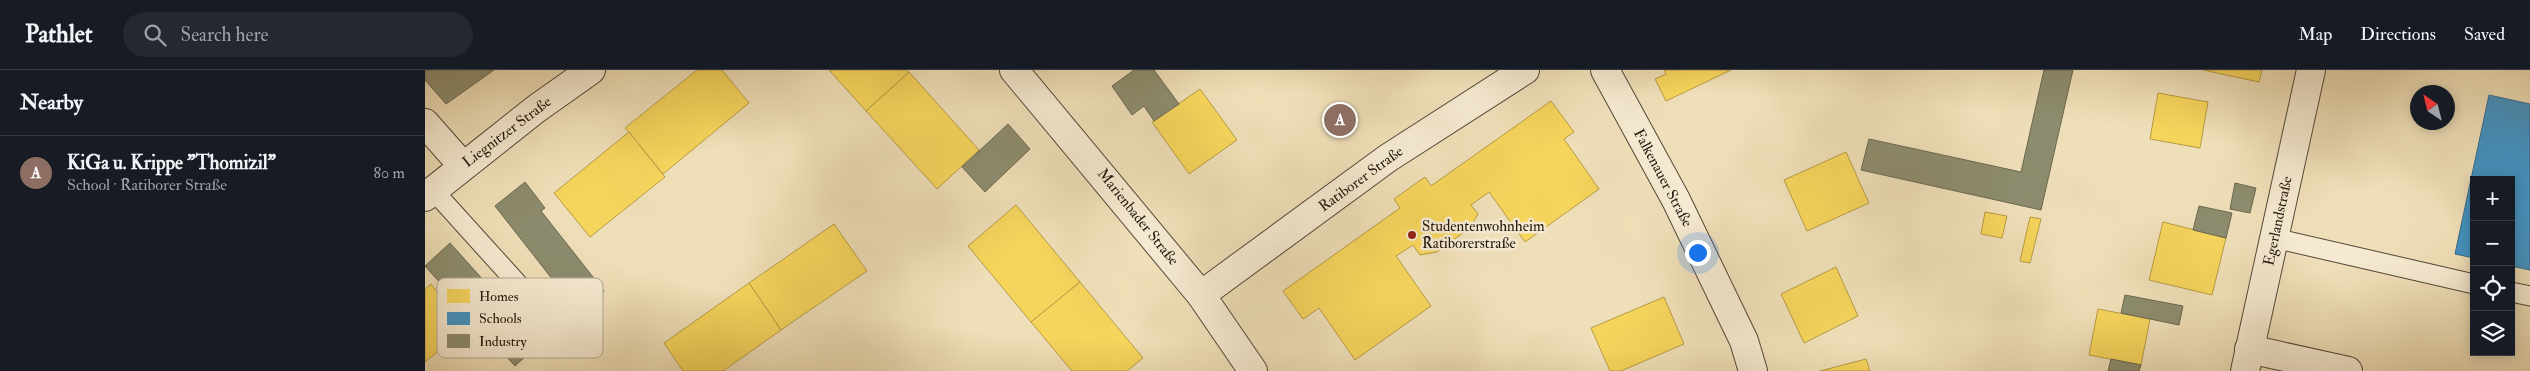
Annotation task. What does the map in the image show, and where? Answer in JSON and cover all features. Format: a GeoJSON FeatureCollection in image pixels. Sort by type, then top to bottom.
{"type":"FeatureCollection","features":[{"type":"Feature","properties":{"kind":"street","name":"Liegnitzer Straße"},"geometry":{"type":"LineString","coordinates":[[429,193],[462,165],[591,70]]}},
{"type":"Feature","properties":{"kind":"street","name":"Marienbader Straße"},"geometry":{"type":"LineString","coordinates":[[1015,70],[1201,295],[1253,371]]}},
{"type":"Feature","properties":{"kind":"street","name":"Ratiborer Straße"},"geometry":{"type":"LineString","coordinates":[[1201,295],[1389,158],[1525,70]]}},
{"type":"Feature","properties":{"kind":"street","name":"Falkenauer Straße"},"geometry":{"type":"LineString","coordinates":[[1605,70],[1676,200],[1744,342],[1753,371]]}},
{"type":"Feature","properties":{"kind":"street","name":"Egerlandstraße"},"geometry":{"type":"LineString","coordinates":[[2247,360],[2311,70]]}},
{"type":"Feature","properties":{"kind":"street"},"geometry":{"type":"LineString","coordinates":[[425,123],[462,165]]}},
{"type":"Feature","properties":{"kind":"street"},"geometry":{"type":"LineString","coordinates":[[2247,360],[2348,371]]}},
{"type":"Feature","properties":{"kind":"lane"},"geometry":{"type":"LineString","coordinates":[[429,193],[511,278]]}},
{"type":"Feature","properties":{"kind":"lane"},"geometry":{"type":"LineString","coordinates":[[2275,238],[2470,283]]}},
{"type":"Feature","properties":{"kind":"lane"},"geometry":{"type":"LineString","coordinates":[[2515,293],[2530,296]]}},
{"type":"Feature","properties":{"kind":"building: Homes"},"geometry":{"type":"Polygon","coordinates":[[[697,70],[722,70],[749,103],[663,174],[625,128],[697,70]]]}},
{"type":"Feature","properties":{"kind":"building: Homes"},"geometry":{"type":"Polygon","coordinates":[[[829,70],[906,70],[909,72],[866,111],[829,70]]]}},
{"type":"Feature","properties":{"kind":"building: Homes"},"geometry":{"type":"Polygon","coordinates":[[[1664,70],[1731,70],[1666,101],[1655,79],[1666,74],[1664,70]]]}},
{"type":"Feature","properties":{"kind":"building: Homes"},"geometry":{"type":"Polygon","coordinates":[[[2203,70],[2262,70],[2259,82],[2203,70]]]}},
{"type":"Feature","properties":{"kind":"building: Homes"},"geometry":{"type":"Polygon","coordinates":[[[909,72],[979,150],[937,189],[866,111],[909,72]]]}},
{"type":"Feature","properties":{"kind":"building: Homes"},"geometry":{"type":"Polygon","coordinates":[[[1200,89],[1237,140],[1189,174],[1152,122],[1200,89]]]}},
{"type":"Feature","properties":{"kind":"building: Homes"},"geometry":{"type":"Polygon","coordinates":[[[2158,93],[2208,102],[2200,148],[2150,139],[2158,93]]]}},
{"type":"Feature","properties":{"kind":"building: Homes","name":"Studentenwohnheim Ratiborerstraße"},"geometry":{"type":"Polygon","coordinates":[[[1551,101],[1574,132],[1564,139],[1599,189],[1525,242],[1489,192],[1471,205],[1478,214],[1470,228],[1437,252],[1420,255],[1413,245],[1396,256],[1431,306],[1355,360],[1319,308],[1303,319],[1283,291],[1400,208],[1394,199],[1425,177],[1431,186],[1551,101]]]}},
{"type":"Feature","properties":{"kind":"building: Homes"},"geometry":{"type":"Polygon","coordinates":[[[629,132],[665,177],[590,237],[554,193],[629,132]]]}},
{"type":"Feature","properties":{"kind":"building: Homes"},"geometry":{"type":"Polygon","coordinates":[[[1846,152],[1869,203],[1807,231],[1784,180],[1846,152]]]}},
{"type":"Feature","properties":{"kind":"building: Homes"},"geometry":{"type":"Polygon","coordinates":[[[1016,205],[1080,282],[1031,322],[968,246],[1016,205]]]}},
{"type":"Feature","properties":{"kind":"building: Homes"},"geometry":{"type":"Polygon","coordinates":[[[1985,212],[2007,216],[2002,238],[1981,234],[1985,212]]]}},
{"type":"Feature","properties":{"kind":"building: Homes"},"geometry":{"type":"Polygon","coordinates":[[[2030,217],[2041,219],[2030,263],[2020,261],[2030,217]]]}},
{"type":"Feature","properties":{"kind":"building: Homes"},"geometry":{"type":"Polygon","coordinates":[[[2163,222],[2226,238],[2212,295],[2149,280],[2163,222]]]}},
{"type":"Feature","properties":{"kind":"building: Homes"},"geometry":{"type":"Polygon","coordinates":[[[834,224],[867,271],[781,330],[749,283],[834,224]]]}},
{"type":"Feature","properties":{"kind":"building: Homes"},"geometry":{"type":"Polygon","coordinates":[[[1836,267],[1858,316],[1804,343],[1781,294],[1836,267]]]}},
{"type":"Feature","properties":{"kind":"building: Homes"},"geometry":{"type":"Polygon","coordinates":[[[1080,282],[1143,358],[1127,371],[1072,371],[1031,322],[1080,282]]]}},
{"type":"Feature","properties":{"kind":"building: Homes"},"geometry":{"type":"Polygon","coordinates":[[[749,283],[781,330],[723,371],[683,371],[664,343],[749,283]]]}},
{"type":"Feature","properties":{"kind":"building: Homes"},"geometry":{"type":"Polygon","coordinates":[[[431,284],[437,292],[437,352],[425,362],[425,289],[431,284]]]}},
{"type":"Feature","properties":{"kind":"building: Homes"},"geometry":{"type":"Polygon","coordinates":[[[1664,297],[1684,344],[1621,371],[1610,371],[1591,328],[1664,297]]]}},
{"type":"Feature","properties":{"kind":"building: Homes"},"geometry":{"type":"Polygon","coordinates":[[[2098,309],[2150,319],[2141,365],[2089,355],[2098,309]]]}},
{"type":"Feature","properties":{"kind":"building: Homes"},"geometry":{"type":"Polygon","coordinates":[[[1866,359],[1870,371],[1820,371],[1866,359]]]}},
{"type":"Feature","properties":{"kind":"building: Schools"},"geometry":{"type":"Polygon","coordinates":[[[2489,95],[2530,104],[2530,270],[2515,267],[2515,176],[2472,176],[2489,95]]]}},
{"type":"Feature","properties":{"kind":"building: Schools"},"geometry":{"type":"Polygon","coordinates":[[[2470,184],[2470,257],[2455,254],[2470,184]]]}},
{"type":"Feature","properties":{"kind":"building: Industry"},"geometry":{"type":"Polygon","coordinates":[[[425,70],[494,70],[446,104],[425,80],[425,70]]]}},
{"type":"Feature","properties":{"kind":"building: Industry"},"geometry":{"type":"Polygon","coordinates":[[[1134,70],[1154,70],[1179,104],[1154,121],[1144,106],[1132,115],[1112,86],[1134,70]]]}},
{"type":"Feature","properties":{"kind":"building: Industry"},"geometry":{"type":"Polygon","coordinates":[[[2044,70],[2073,70],[2041,210],[1861,170],[1869,139],[2021,172],[2044,70]]]}},
{"type":"Feature","properties":{"kind":"building: Industry"},"geometry":{"type":"Polygon","coordinates":[[[1008,124],[1030,149],[985,192],[962,167],[1008,124]]]}},
{"type":"Feature","properties":{"kind":"building: Industry"},"geometry":{"type":"Polygon","coordinates":[[[525,182],[545,208],[541,211],[594,278],[551,278],[495,206],[525,182]]]}},
{"type":"Feature","properties":{"kind":"building: Industry"},"geometry":{"type":"Polygon","coordinates":[[[2235,183],[2256,188],[2250,213],[2230,209],[2235,183]]]}},
{"type":"Feature","properties":{"kind":"building: Industry"},"geometry":{"type":"Polygon","coordinates":[[[2199,206],[2232,213],[2226,238],[2193,230],[2199,206]]]}},
{"type":"Feature","properties":{"kind":"building: Industry"},"geometry":{"type":"Polygon","coordinates":[[[450,243],[482,278],[437,279],[425,266],[450,243]]]}},
{"type":"Feature","properties":{"kind":"building: Industry"},"geometry":{"type":"Polygon","coordinates":[[[2125,295],[2183,306],[2179,325],[2121,313],[2125,295]]]}},
{"type":"Feature","properties":{"kind":"building: Industry"},"geometry":{"type":"Polygon","coordinates":[[[508,358],[524,358],[515,366],[508,358]]]}},
{"type":"Feature","properties":{"kind":"building: Industry"},"geometry":{"type":"Polygon","coordinates":[[[2111,359],[2141,365],[2139,371],[2108,371],[2111,359]]]}},
{"type":"Feature","properties":{"kind":"place","name":"KiGa u. Krippe \"Thomizil\""},"geometry":{"type":"Point","coordinates":[1340,120]}},
{"type":"Feature","properties":{"kind":"place","name":"Studentenwohnheim Ratiborerstraße"},"geometry":{"type":"Point","coordinates":[1412,235]}}]}
